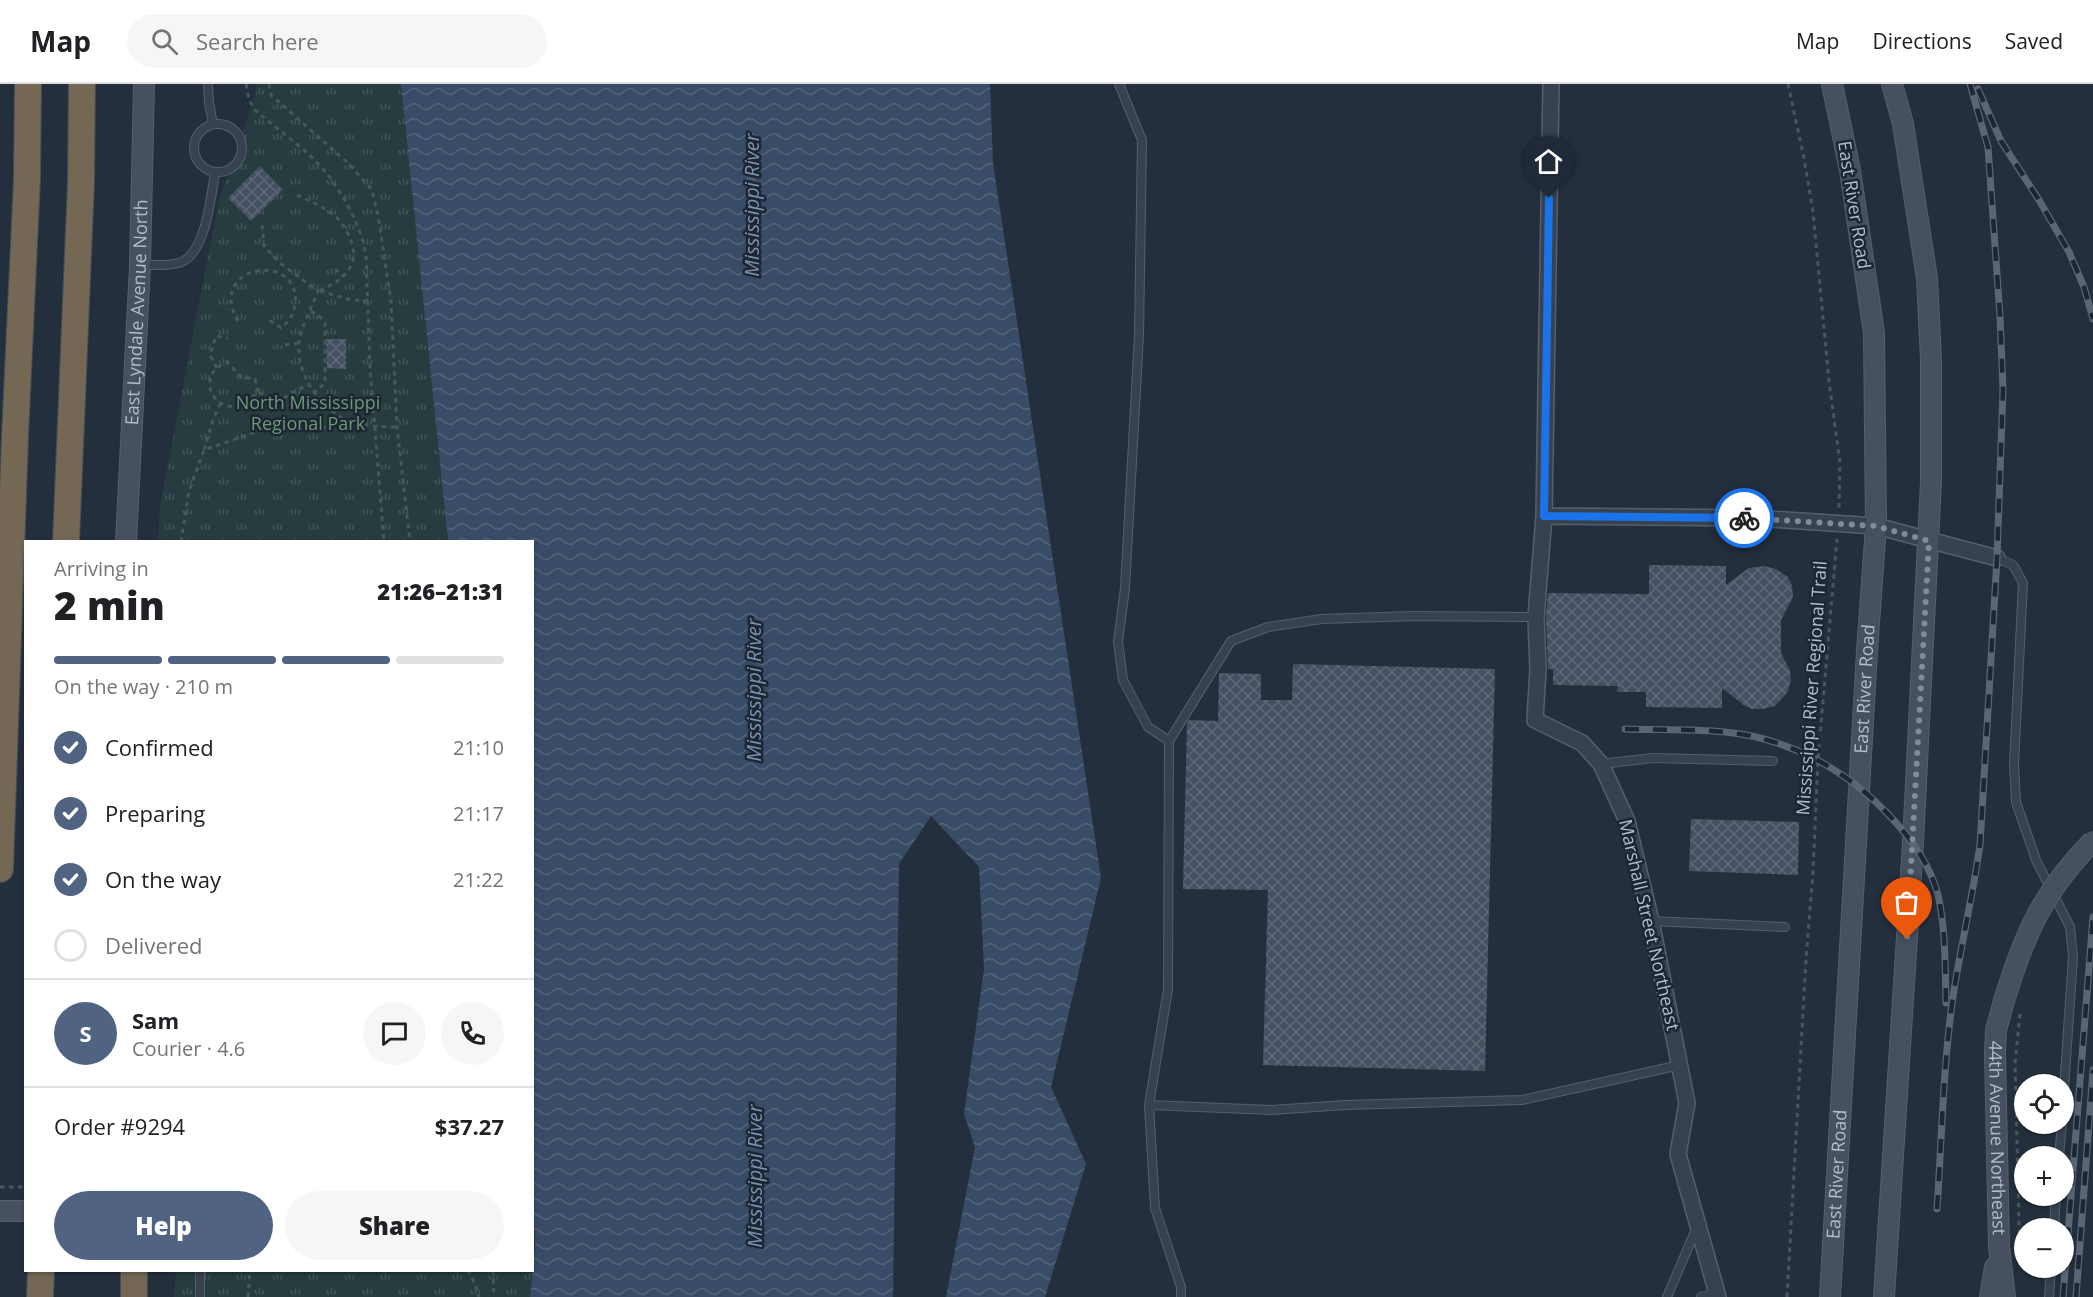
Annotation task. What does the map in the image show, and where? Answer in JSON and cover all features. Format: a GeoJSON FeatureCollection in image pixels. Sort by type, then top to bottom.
{"type":"FeatureCollection","features":[{"type":"Feature","properties":{"kind":"highway"},"geometry":{"type":"LineString","coordinates":[[0,869],[16,413],[27,178],[28,84]]}},
{"type":"Feature","properties":{"kind":"highway"},"geometry":{"type":"LineString","coordinates":[[66,540],[81,182],[82,84]]}},
{"type":"Feature","properties":{"kind":"highway"},"geometry":{"type":"LineString","coordinates":[[40,1297],[41,1272]]}},
{"type":"Feature","properties":{"kind":"highway"},"geometry":{"type":"LineString","coordinates":[[134,1272],[134,1297]]}},
{"type":"Feature","properties":{"kind":"street","name":"East Lyndale Avenue North"},"geometry":{"type":"LineString","coordinates":[[126,540],[140,265],[144,84]]}},
{"type":"Feature","properties":{"kind":"street","name":"Marshall Street Northeast"},"geometry":{"type":"LineString","coordinates":[[1551,84],[1544,516],[1536,618],[1538,669],[1534,720],[1582,743],[1601,764],[1627,821],[1651,921],[1687,1102],[1678,1154],[1717,1295]]}},
{"type":"Feature","properties":{"kind":"street","name":"East River Road"},"geometry":{"type":"LineString","coordinates":[[1830,1297],[1876,526],[1874,333],[1850,170],[1832,84]]}},
{"type":"Feature","properties":{"kind":"street"},"geometry":{"type":"LineString","coordinates":[[1884,1297],[1913,843],[1929,541],[1931,360],[1927,278],[1903,124],[1892,84]]}},
{"type":"Feature","properties":{"kind":"street"},"geometry":{"type":"LineString","coordinates":[[1544,516],[1755,518],[1876,526],[1997,558]]}},
{"type":"Feature","properties":{"kind":"street","name":"44th Avenue Northeast"},"geometry":{"type":"LineString","coordinates":[[1999,1246],[1996,1030],[2013,1005],[2017,957],[2030,927],[2046,896],[2093,841]]}},
{"type":"Feature","properties":{"kind":"street"},"geometry":{"type":"LineString","coordinates":[[0,1211],[24,1211]]}},
{"type":"Feature","properties":{"kind":"street"},"geometry":{"type":"LineString","coordinates":[[1990,1297],[1999,1246]]}},
{"type":"Feature","properties":{"kind":"street"},"geometry":{"type":"LineString","coordinates":[[1999,1246],[2005,1297]]}},
{"type":"Feature","properties":{"kind":"lane"},"geometry":{"type":"LineString","coordinates":[[208,84],[213,124]]}},
{"type":"Feature","properties":{"kind":"lane"},"geometry":{"type":"LineString","coordinates":[[1119,84],[1142,140],[1139,335],[1125,588],[1118,642],[1123,680],[1148,728],[1169,741]]}},
{"type":"Feature","properties":{"kind":"lane"},"geometry":{"type":"LineString","coordinates":[[220,123],[233,129],[241,142],[242,150],[236,164],[223,171],[215,172],[201,166],[196,160],[193,145],[200,131],[213,124],[220,123]]}},
{"type":"Feature","properties":{"kind":"lane"},"geometry":{"type":"LineString","coordinates":[[140,265],[179,263],[191,256],[200,243],[215,172]]}},
{"type":"Feature","properties":{"kind":"lane"},"geometry":{"type":"LineString","coordinates":[[1997,558],[2013,565],[2024,583],[2014,764],[2016,802],[2037,860],[2070,927],[2073,957],[2065,1074]]}},
{"type":"Feature","properties":{"kind":"lane"},"geometry":{"type":"LineString","coordinates":[[1181,1297],[1181,1287],[1155,1208],[1149,1105],[1168,990],[1169,741],[1231,641],[1268,627],[1322,619],[1402,616],[1536,618]]}},
{"type":"Feature","properties":{"kind":"lane"},"geometry":{"type":"LineString","coordinates":[[1601,764],[1653,758],[1773,761]]}},
{"type":"Feature","properties":{"kind":"lane"},"geometry":{"type":"LineString","coordinates":[[1651,921],[1785,927]]}},
{"type":"Feature","properties":{"kind":"lane"},"geometry":{"type":"LineString","coordinates":[[1149,1105],[1272,1110],[1345,1105],[1522,1100],[1681,1065]]}},
{"type":"Feature","properties":{"kind":"lane"},"geometry":{"type":"LineString","coordinates":[[1669,1296],[1698,1223]]}},
{"type":"Feature","properties":{"kind":"lane"},"geometry":{"type":"LineString","coordinates":[[200,1272],[200,1297]]}},
{"type":"Feature","properties":{"kind":"lane"},"geometry":{"type":"LineString","coordinates":[[2049,1297],[2050,1278]]}},
{"type":"Feature","properties":{"kind":"lane"},"geometry":{"type":"LineString","coordinates":[[1701,1297],[1717,1295]]}},
{"type":"Feature","properties":{"kind":"path"},"geometry":{"type":"LineString","coordinates":[[246,84],[249,100],[255,110],[327,175],[348,208],[363,239],[366,255],[384,540]]}},
{"type":"Feature","properties":{"kind":"path"},"geometry":{"type":"LineString","coordinates":[[269,84],[272,95],[349,164],[372,190],[391,301],[397,427],[410,540]]}},
{"type":"Feature","properties":{"kind":"path","name":"Mississippi River Regional Trail"},"geometry":{"type":"LineString","coordinates":[[1787,1297],[1818,760],[1839,523],[1840,463],[1829,381],[1813,212],[1788,84]]}},
{"type":"Feature","properties":{"kind":"path"},"geometry":{"type":"LineString","coordinates":[[297,195],[322,207],[337,218],[353,244],[355,256],[350,268],[336,283],[318,291],[299,343],[302,369],[309,385],[330,410],[345,420],[360,425],[397,427]]}},
{"type":"Feature","properties":{"kind":"path"},"geometry":{"type":"LineString","coordinates":[[262,225],[264,246],[280,263],[318,291],[351,300],[368,301]]}},
{"type":"Feature","properties":{"kind":"path"},"geometry":{"type":"LineString","coordinates":[[283,276],[288,268]]}},
{"type":"Feature","properties":{"kind":"path"},"geometry":{"type":"LineString","coordinates":[[238,321],[232,312],[230,299],[234,288],[241,277],[258,269],[272,270],[283,276],[296,298],[291,318],[281,328],[269,320]]}},
{"type":"Feature","properties":{"kind":"path"},"geometry":{"type":"LineString","coordinates":[[335,269],[343,276]]}},
{"type":"Feature","properties":{"kind":"path"},"geometry":{"type":"LineString","coordinates":[[311,310],[325,323],[325,383],[315,392]]}},
{"type":"Feature","properties":{"kind":"path"},"geometry":{"type":"LineString","coordinates":[[217,368],[210,355],[216,336],[228,338]]}},
{"type":"Feature","properties":{"kind":"path"},"geometry":{"type":"LineString","coordinates":[[285,345],[299,343]]}},
{"type":"Feature","properties":{"kind":"path"},"geometry":{"type":"LineString","coordinates":[[226,362],[241,377],[255,379],[258,392],[247,403],[240,406],[220,404],[213,395],[212,375],[226,362]]}},
{"type":"Feature","properties":{"kind":"path"},"geometry":{"type":"LineString","coordinates":[[258,392],[277,400],[284,399],[299,388],[309,385]]}},
{"type":"Feature","properties":{"kind":"path"},"geometry":{"type":"LineString","coordinates":[[181,540],[189,491],[220,404]]}},
{"type":"Feature","properties":{"kind":"path"},"geometry":{"type":"LineString","coordinates":[[204,450],[261,430],[282,427],[303,429],[327,427],[345,420]]}},
{"type":"Feature","properties":{"kind":"path"},"geometry":{"type":"LineString","coordinates":[[2013,1005],[2017,1031],[2019,1218]]}},
{"type":"Feature","properties":{"kind":"path"},"geometry":{"type":"LineString","coordinates":[[0,1187],[24,1187]]}},
{"type":"Feature","properties":{"kind":"path"},"geometry":{"type":"LineString","coordinates":[[248,1297],[249,1272]]}},
{"type":"Feature","properties":{"kind":"path"},"geometry":{"type":"LineString","coordinates":[[469,1272],[478,1297]]}},
{"type":"Feature","properties":{"kind":"path"},"geometry":{"type":"LineString","coordinates":[[493,1272],[494,1297]]}},
{"type":"Feature","properties":{"kind":"green space","name":"North Mississippi Regional Park"},"geometry":{"type":"Polygon","coordinates":[[[256,84],[401,84],[448,540],[158,540],[160,506],[218,204],[256,92],[256,84]]]}},
{"type":"Feature","properties":{"kind":"green space"},"geometry":{"type":"Polygon","coordinates":[[[176,1272],[532,1272],[530,1297],[174,1297],[176,1272]]]}},
{"type":"Feature","properties":{"kind":"water","name":"Mississippi River"},"geometry":{"type":"Polygon","coordinates":[[[401,84],[990,84],[993,163],[1101,878],[1051,1087],[1086,1164],[1045,1297],[946,1297],[975,1147],[964,1114],[984,969],[979,867],[931,816],[899,864],[893,1297],[530,1297],[535,1245],[534,540],[448,540],[401,84]]]}},
{"type":"Feature","properties":{"kind":"building"},"geometry":{"type":"Polygon","coordinates":[[[260,166],[283,190],[251,221],[228,198],[260,166]]]}},
{"type":"Feature","properties":{"kind":"building"},"geometry":{"type":"Polygon","coordinates":[[[326,339],[346,339],[346,369],[327,368],[326,339]]]}},
{"type":"Feature","properties":{"kind":"building"},"geometry":{"type":"Polygon","coordinates":[[[1649,565],[1726,566],[1726,585],[1749,568],[1764,566],[1776,569],[1788,577],[1793,597],[1781,620],[1781,653],[1790,671],[1791,680],[1787,693],[1775,706],[1752,709],[1722,688],[1722,708],[1646,707],[1646,692],[1617,692],[1618,686],[1553,685],[1553,669],[1548,669],[1546,617],[1548,593],[1649,594],[1649,565]]]}},
{"type":"Feature","properties":{"kind":"building"},"geometry":{"type":"Polygon","coordinates":[[[1293,664],[1495,669],[1485,1071],[1263,1065],[1268,890],[1183,889],[1187,723],[1189,720],[1218,721],[1219,673],[1261,674],[1261,700],[1292,700],[1293,664]]]}},
{"type":"Feature","properties":{"kind":"building"},"geometry":{"type":"Polygon","coordinates":[[[1691,819],[1799,822],[1798,875],[1689,871],[1691,819]]]}},
{"type":"Feature","properties":{"kind":"railway"},"geometry":{"type":"LineString","coordinates":[[1937,1209],[1950,1017],[1980,845],[1997,558],[2003,390],[1988,147],[1970,84]]}},
{"type":"Feature","properties":{"kind":"railway"},"geometry":{"type":"LineString","coordinates":[[1978,89],[2001,141],[2069,252],[2084,287],[2093,319]]}},
{"type":"Feature","properties":{"kind":"railway"},"geometry":{"type":"LineString","coordinates":[[1625,729],[1725,732],[1771,741],[1814,758],[1853,783],[1871,798],[1896,823],[1930,872],[1938,895],[1942,922],[1946,1003]]}},
{"type":"Feature","properties":{"kind":"railway"},"geometry":{"type":"LineString","coordinates":[[2063,1297],[2093,917]]}},
{"type":"Feature","properties":{"kind":"railway"},"geometry":{"type":"LineString","coordinates":[[2076,1297],[2093,1070]]}},
{"type":"Feature","properties":{"kind":"way so far"},"geometry":{"type":"LineString","coordinates":[[1744,518],[1876,526],[1929,541],[1907,939]]}},
{"type":"Feature","properties":{"kind":"route"},"geometry":{"type":"LineString","coordinates":[[1549,198],[1544,516],[1744,518]]}}]}
